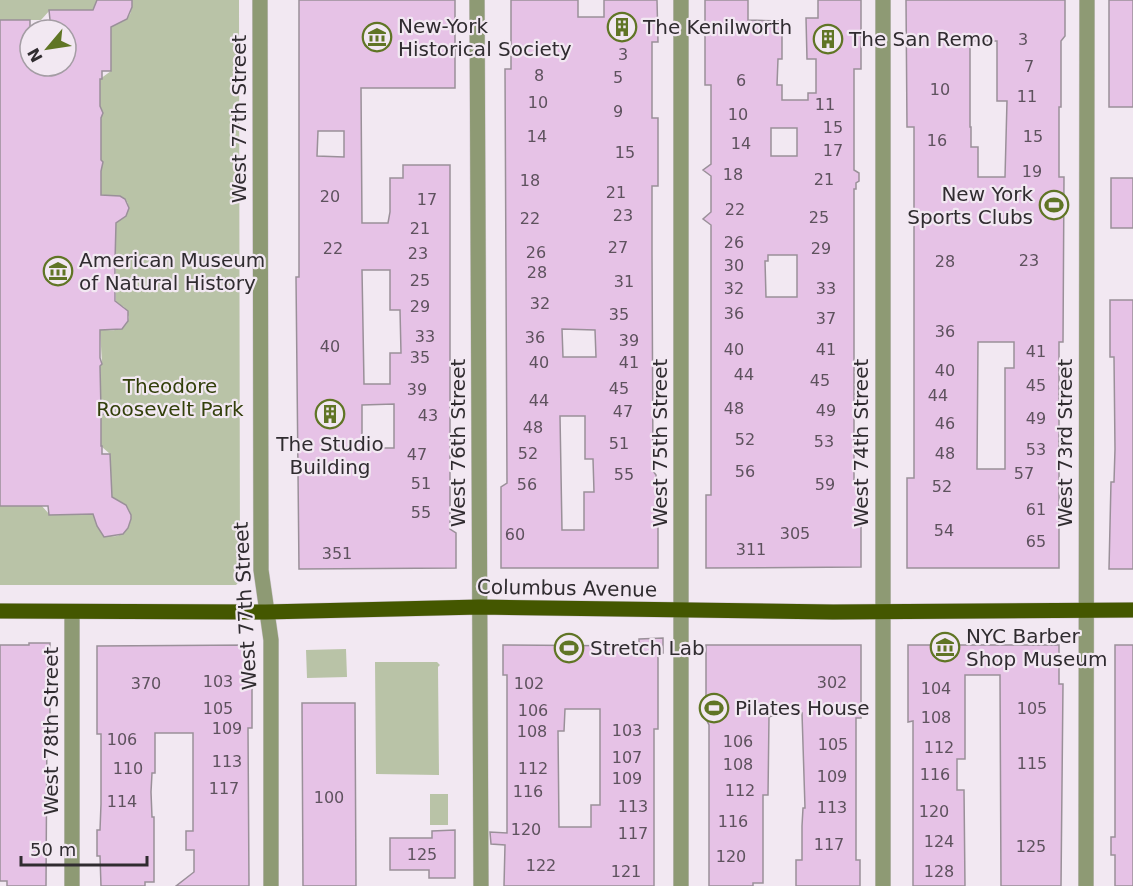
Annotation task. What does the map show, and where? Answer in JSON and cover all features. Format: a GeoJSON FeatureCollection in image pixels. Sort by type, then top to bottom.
{"type":"FeatureCollection","features":[{"type":"Feature","properties":{"kind":"main road","name":"Columbus Avenue"},"geometry":{"type":"LineString","coordinates":[[0,611],[266,612],[480,607],[882,612],[1133,610]]}},
{"type":"Feature","properties":{"kind":"street","name":"West 77th Street"},"geometry":{"type":"LineString","coordinates":[[260,0],[261,570],[271,640],[271,886]]}},
{"type":"Feature","properties":{"kind":"street","name":"West 76th Street"},"geometry":{"type":"LineString","coordinates":[[477,0],[481,886]]}},
{"type":"Feature","properties":{"kind":"street","name":"West 75th Street"},"geometry":{"type":"LineString","coordinates":[[681,0],[681,886]]}},
{"type":"Feature","properties":{"kind":"street","name":"West 74th Street"},"geometry":{"type":"LineString","coordinates":[[883,0],[883,886]]}},
{"type":"Feature","properties":{"kind":"street","name":"West 73rd Street"},"geometry":{"type":"LineString","coordinates":[[1086,886],[1087,0]]}},
{"type":"Feature","properties":{"kind":"street","name":"West 78th Street"},"geometry":{"type":"LineString","coordinates":[[72,612],[72,886]]}},
{"type":"Feature","properties":{"kind":"green space"},"geometry":{"type":"Polygon","coordinates":[[[0,0],[97,0],[96,10],[50,10],[43,18],[0,20],[0,0]]]}},
{"type":"Feature","properties":{"kind":"green space","name":"Theodore Roosevelt Park"},"geometry":{"type":"Polygon","coordinates":[[[131,0],[239,0],[240,581],[236,585],[0,585],[0,506],[41,505],[50,515],[95,514],[98,528],[110,536],[125,531],[131,518],[129,510],[123,504],[112,500],[110,454],[101,446],[100,330],[122,328],[129,317],[124,307],[116,303],[116,222],[126,216],[128,204],[122,198],[101,195],[101,166],[103,163],[101,160],[101,116],[103,113],[100,109],[100,79],[111,71],[111,24],[128,18],[132,5],[131,0]]]}},
{"type":"Feature","properties":{"kind":"green space"},"geometry":{"type":"Polygon","coordinates":[[[346,649],[347,677],[307,678],[306,650],[346,649]]]}},
{"type":"Feature","properties":{"kind":"green space"},"geometry":{"type":"Polygon","coordinates":[[[375,662],[437,662],[440,665],[438,667],[439,775],[376,774],[375,662]]]}},
{"type":"Feature","properties":{"kind":"green space"},"geometry":{"type":"Polygon","coordinates":[[[430,794],[448,794],[448,825],[430,825],[430,794]]]}},
{"type":"Feature","properties":{"kind":"building","name":"American Museum of Natural History"},"geometry":{"type":"Polygon","coordinates":[[[97,0],[132,0],[127,19],[111,27],[111,71],[102,71],[102,79],[100,79],[100,106],[103,113],[101,118],[101,160],[103,162],[101,195],[120,196],[125,199],[129,208],[126,216],[116,223],[115,262],[115,301],[128,311],[128,321],[122,329],[100,330],[102,364],[100,366],[101,410],[104,413],[101,416],[102,454],[110,454],[112,497],[126,505],[131,519],[123,534],[104,537],[93,514],[49,515],[48,506],[0,506],[0,20],[18,20],[18,78],[78,78],[78,18],[50,18],[49,10],[93,10],[97,0]]]}},
{"type":"Feature","properties":{"kind":"building"},"geometry":{"type":"Polygon","coordinates":[[[299,0],[455,0],[455,88],[361,88],[362,223],[388,223],[390,178],[403,178],[403,165],[450,165],[450,529],[456,533],[456,568],[299,569],[296,277],[299,277],[299,0]],[[318,131],[317,156],[344,157],[344,131],[318,131]],[[362,270],[364,384],[390,384],[390,353],[401,353],[400,310],[390,310],[390,270],[362,270]],[[394,404],[362,405],[362,448],[394,448],[394,404]]]}},
{"type":"Feature","properties":{"kind":"building"},"geometry":{"type":"Polygon","coordinates":[[[511,0],[578,0],[578,17],[604,17],[604,0],[657,0],[658,42],[652,42],[652,118],[658,118],[658,186],[652,186],[652,254],[653,471],[656,475],[656,492],[658,492],[658,568],[501,568],[501,487],[507,483],[505,69],[511,69],[511,0]],[[562,329],[563,357],[596,357],[595,330],[562,329]],[[560,416],[562,530],[584,530],[584,492],[594,492],[593,459],[585,459],[585,416],[560,416]]]}},
{"type":"Feature","properties":{"kind":"building"},"geometry":{"type":"Polygon","coordinates":[[[705,0],[748,0],[748,20],[782,21],[782,59],[778,59],[777,85],[782,85],[782,100],[808,100],[808,93],[816,93],[816,59],[807,59],[806,18],[818,18],[818,0],[861,0],[861,69],[854,69],[854,170],[859,173],[859,181],[854,189],[854,483],[861,487],[861,567],[706,568],[706,495],[711,495],[711,225],[703,219],[711,212],[711,176],[703,170],[711,164],[711,85],[705,85],[705,0]],[[771,128],[771,156],[797,156],[797,128],[771,128]],[[768,255],[768,261],[765,261],[766,297],[797,297],[797,255],[768,255]]]}},
{"type":"Feature","properties":{"kind":"building"},"geometry":{"type":"Polygon","coordinates":[[[906,0],[1065,0],[1065,36],[1061,41],[1061,107],[1059,107],[1059,177],[1064,177],[1063,342],[1059,342],[1059,568],[907,568],[907,478],[914,478],[914,127],[907,127],[906,0]],[[970,41],[971,147],[978,147],[978,177],[1005,177],[1007,101],[997,101],[997,41],[970,41]],[[978,342],[977,469],[1005,469],[1005,368],[1014,368],[1014,342],[978,342]]]}},
{"type":"Feature","properties":{"kind":"building"},"geometry":{"type":"Polygon","coordinates":[[[1109,0],[1133,0],[1133,107],[1109,107],[1109,0]]]}},
{"type":"Feature","properties":{"kind":"building"},"geometry":{"type":"Polygon","coordinates":[[[1111,178],[1133,178],[1133,228],[1111,228],[1111,178]]]}},
{"type":"Feature","properties":{"kind":"building"},"geometry":{"type":"Polygon","coordinates":[[[1110,300],[1133,300],[1133,569],[1109,569],[1111,482],[1114,482],[1115,449],[1114,357],[1110,357],[1110,300]]]}},
{"type":"Feature","properties":{"kind":"building"},"geometry":{"type":"Polygon","coordinates":[[[663,638],[663,653],[658,653],[658,729],[654,729],[654,886],[504,886],[505,845],[491,844],[490,832],[507,833],[507,675],[503,675],[503,645],[639,646],[639,639],[663,638]],[[565,709],[564,731],[558,731],[559,827],[591,827],[591,805],[600,805],[600,709],[565,709]]]}},
{"type":"Feature","properties":{"kind":"building"},"geometry":{"type":"Polygon","coordinates":[[[29,643],[50,643],[46,886],[7,886],[7,881],[0,881],[0,645],[29,645],[29,643]]]}},
{"type":"Feature","properties":{"kind":"building"},"geometry":{"type":"Polygon","coordinates":[[[252,645],[252,728],[248,728],[249,886],[176,886],[194,872],[194,850],[186,850],[186,831],[193,831],[193,733],[155,733],[155,773],[152,773],[151,792],[152,817],[154,817],[154,882],[145,882],[145,886],[101,886],[100,856],[97,856],[97,830],[100,830],[101,804],[101,734],[97,734],[97,646],[252,645]]]}},
{"type":"Feature","properties":{"kind":"building"},"geometry":{"type":"Polygon","coordinates":[[[706,645],[861,645],[861,718],[856,718],[856,860],[860,860],[860,886],[796,886],[796,860],[802,860],[803,808],[805,808],[802,713],[780,713],[769,717],[768,795],[763,795],[763,883],[753,883],[753,886],[709,886],[709,725],[706,719],[706,645]]]}},
{"type":"Feature","properties":{"kind":"building"},"geometry":{"type":"Polygon","coordinates":[[[908,645],[1059,645],[1059,684],[1063,684],[1061,886],[1001,886],[1000,675],[965,675],[965,759],[957,759],[957,790],[964,790],[965,886],[913,886],[913,721],[908,722],[908,645]]]}},
{"type":"Feature","properties":{"kind":"building"},"geometry":{"type":"Polygon","coordinates":[[[1115,645],[1133,645],[1133,886],[1115,886],[1115,855],[1111,855],[1111,837],[1115,837],[1115,645]]]}},
{"type":"Feature","properties":{"kind":"building"},"geometry":{"type":"Polygon","coordinates":[[[302,703],[355,703],[356,886],[303,886],[302,703]]]}},
{"type":"Feature","properties":{"kind":"building"},"geometry":{"type":"Polygon","coordinates":[[[455,830],[455,878],[429,878],[429,870],[390,870],[390,838],[432,838],[432,831],[455,830]]]}},
{"type":"Feature","properties":{"kind":"place","name":"The Kenilworth"},"geometry":{"type":"Point","coordinates":[622,27]}},
{"type":"Feature","properties":{"kind":"place","name":"New-York Historical Society"},"geometry":{"type":"Point","coordinates":[377,37]}},
{"type":"Feature","properties":{"kind":"place","name":"The San Remo"},"geometry":{"type":"Point","coordinates":[828,39]}},
{"type":"Feature","properties":{"kind":"place","name":"New York Sports Clubs"},"geometry":{"type":"Point","coordinates":[1054,205]}},
{"type":"Feature","properties":{"kind":"place","name":"American Museum of Natural History"},"geometry":{"type":"Point","coordinates":[58,271]}},
{"type":"Feature","properties":{"kind":"place","name":"The Studio Building"},"geometry":{"type":"Point","coordinates":[330,414]}},
{"type":"Feature","properties":{"kind":"place","name":"NYC Barber Shop Museum"},"geometry":{"type":"Point","coordinates":[945,647]}},
{"type":"Feature","properties":{"kind":"place","name":"Stretch Lab"},"geometry":{"type":"Point","coordinates":[569,648]}},
{"type":"Feature","properties":{"kind":"place","name":"Pilates House"},"geometry":{"type":"Point","coordinates":[714,708]}}]}
